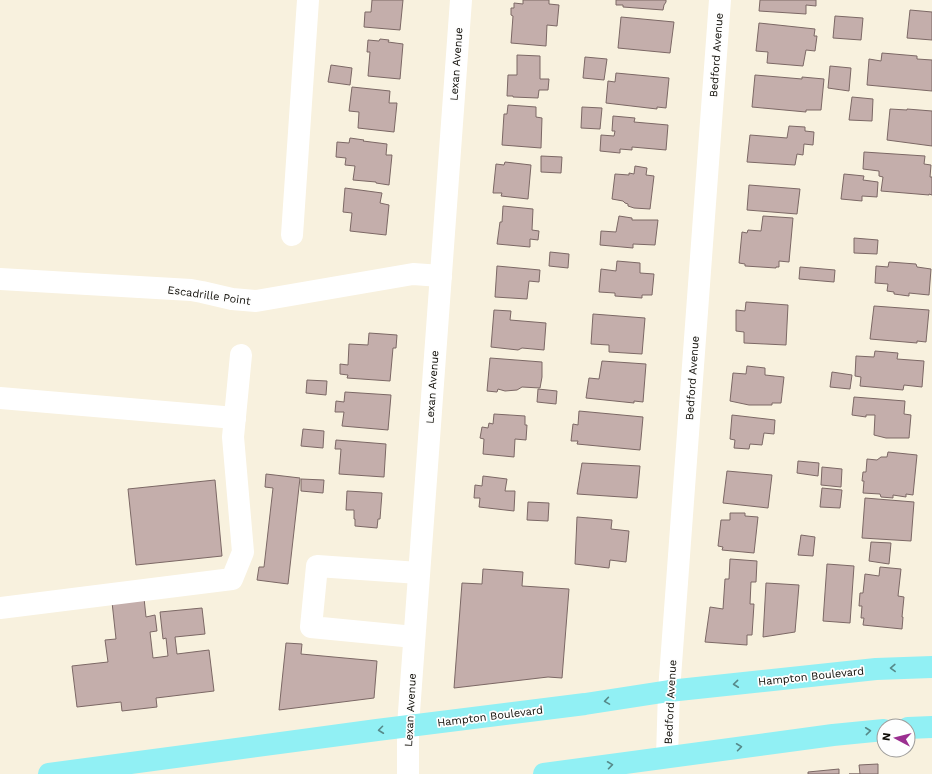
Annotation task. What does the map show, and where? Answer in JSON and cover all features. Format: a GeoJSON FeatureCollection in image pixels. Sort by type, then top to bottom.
{"type":"FeatureCollection","features":[{"type":"Feature","properties":{"kind":"main road","name":"Hampton Boulevard"},"geometry":{"type":"LineString","coordinates":[[49,774],[585,704],[669,691],[876,669],[932,667]]}},
{"type":"Feature","properties":{"kind":"main road"},"geometry":{"type":"LineString","coordinates":[[916,728],[932,727]]}},
{"type":"Feature","properties":{"kind":"main road"},"geometry":{"type":"LineString","coordinates":[[544,774],[833,735],[876,731]]}},
{"type":"Feature","properties":{"kind":"street"},"geometry":{"type":"LineString","coordinates":[[292,235],[308,0]]}},
{"type":"Feature","properties":{"kind":"street","name":"Lexan Avenue"},"geometry":{"type":"LineString","coordinates":[[408,774],[408,726],[414,637],[461,0]]}},
{"type":"Feature","properties":{"kind":"street","name":"Bedford Avenue"},"geometry":{"type":"LineString","coordinates":[[667,757],[669,691],[720,0]]}},
{"type":"Feature","properties":{"kind":"street","name":"Escadrille Point"},"geometry":{"type":"LineString","coordinates":[[0,279],[191,290],[232,299],[256,301],[413,274],[441,276]]}},
{"type":"Feature","properties":{"kind":"street"},"geometry":{"type":"LineString","coordinates":[[0,608],[232,579],[243,552],[233,437],[241,355]]}},
{"type":"Feature","properties":{"kind":"street"},"geometry":{"type":"LineString","coordinates":[[0,398],[235,418]]}},
{"type":"Feature","properties":{"kind":"street"},"geometry":{"type":"LineString","coordinates":[[414,637],[311,627],[317,566],[419,573]]}},
{"type":"Feature","properties":{"kind":"building"},"geometry":{"type":"Polygon","coordinates":[[[372,0],[403,0],[400,30],[364,27],[365,12],[371,12],[372,0]]]}},
{"type":"Feature","properties":{"kind":"building"},"geometry":{"type":"Polygon","coordinates":[[[523,0],[549,0],[549,4],[559,5],[557,26],[547,25],[546,46],[511,43],[513,16],[511,15],[511,8],[514,8],[514,3],[523,4],[523,0]]]}},
{"type":"Feature","properties":{"kind":"building"},"geometry":{"type":"Polygon","coordinates":[[[616,0],[666,0],[666,2],[663,10],[623,7],[623,5],[616,5],[616,0]]]}},
{"type":"Feature","properties":{"kind":"building"},"geometry":{"type":"Polygon","coordinates":[[[760,0],[816,0],[816,6],[806,5],[806,14],[759,11],[760,0]]]}},
{"type":"Feature","properties":{"kind":"building"},"geometry":{"type":"Polygon","coordinates":[[[910,10],[932,12],[932,40],[907,38],[910,10]]]}},
{"type":"Feature","properties":{"kind":"building"},"geometry":{"type":"Polygon","coordinates":[[[835,16],[863,18],[861,40],[833,38],[835,16]]]}},
{"type":"Feature","properties":{"kind":"building"},"geometry":{"type":"Polygon","coordinates":[[[621,17],[674,22],[670,53],[618,48],[621,17]]]}},
{"type":"Feature","properties":{"kind":"building"},"geometry":{"type":"Polygon","coordinates":[[[759,23],[815,29],[814,36],[817,36],[815,51],[806,50],[803,66],[767,63],[768,52],[756,51],[759,23]]]}},
{"type":"Feature","properties":{"kind":"building"},"geometry":{"type":"Polygon","coordinates":[[[380,39],[389,40],[388,42],[403,44],[400,79],[368,76],[370,52],[367,52],[368,40],[379,41],[380,39]]]}},
{"type":"Feature","properties":{"kind":"building"},"geometry":{"type":"Polygon","coordinates":[[[882,53],[917,56],[917,59],[932,60],[932,91],[867,85],[869,59],[881,61],[882,53]]]}},
{"type":"Feature","properties":{"kind":"building"},"geometry":{"type":"Polygon","coordinates":[[[517,55],[540,56],[540,79],[549,79],[548,90],[539,90],[538,98],[507,96],[508,75],[517,75],[517,55]]]}},
{"type":"Feature","properties":{"kind":"building"},"geometry":{"type":"Polygon","coordinates":[[[585,57],[607,59],[604,80],[583,78],[585,57]]]}},
{"type":"Feature","properties":{"kind":"building"},"geometry":{"type":"Polygon","coordinates":[[[331,65],[352,68],[350,85],[328,82],[331,65]]]}},
{"type":"Feature","properties":{"kind":"building"},"geometry":{"type":"Polygon","coordinates":[[[830,66],[851,68],[849,91],[828,88],[830,66]]]}},
{"type":"Feature","properties":{"kind":"building"},"geometry":{"type":"Polygon","coordinates":[[[616,73],[669,78],[666,108],[657,107],[657,109],[606,103],[608,81],[615,82],[616,73]]]}},
{"type":"Feature","properties":{"kind":"building"},"geometry":{"type":"Polygon","coordinates":[[[755,75],[802,79],[802,77],[824,79],[821,110],[806,110],[806,112],[752,107],[755,75]]]}},
{"type":"Feature","properties":{"kind":"building"},"geometry":{"type":"Polygon","coordinates":[[[352,87],[390,91],[389,103],[397,103],[394,132],[358,128],[359,112],[349,111],[352,87]]]}},
{"type":"Feature","properties":{"kind":"building"},"geometry":{"type":"Polygon","coordinates":[[[852,97],[873,99],[872,121],[849,120],[852,97]]]}},
{"type":"Feature","properties":{"kind":"building"},"geometry":{"type":"Polygon","coordinates":[[[508,105],[536,107],[536,117],[542,118],[541,148],[502,145],[504,114],[507,114],[508,105]]]}},
{"type":"Feature","properties":{"kind":"building"},"geometry":{"type":"Polygon","coordinates":[[[582,107],[602,108],[600,129],[581,128],[582,107]]]}},
{"type":"Feature","properties":{"kind":"building"},"geometry":{"type":"Polygon","coordinates":[[[890,109],[932,111],[932,146],[887,140],[890,109]]]}},
{"type":"Feature","properties":{"kind":"building"},"geometry":{"type":"Polygon","coordinates":[[[613,116],[635,118],[634,122],[668,125],[666,150],[632,147],[632,150],[620,149],[620,153],[600,151],[601,135],[614,136],[615,131],[612,131],[613,116]]]}},
{"type":"Feature","properties":{"kind":"building"},"geometry":{"type":"Polygon","coordinates":[[[789,126],[805,127],[805,131],[814,132],[813,145],[804,144],[803,155],[797,154],[795,165],[747,162],[750,135],[787,138],[789,126]]]}},
{"type":"Feature","properties":{"kind":"building"},"geometry":{"type":"Polygon","coordinates":[[[350,138],[387,144],[386,155],[392,155],[389,185],[353,180],[355,166],[345,165],[346,158],[336,157],[337,142],[349,143],[350,138]]]}},
{"type":"Feature","properties":{"kind":"building"},"geometry":{"type":"Polygon","coordinates":[[[864,152],[925,156],[924,164],[931,165],[930,177],[932,177],[932,195],[881,191],[883,177],[879,176],[879,171],[863,169],[864,152]]]}},
{"type":"Feature","properties":{"kind":"building"},"geometry":{"type":"Polygon","coordinates":[[[541,156],[562,157],[561,173],[541,172],[541,156]]]}},
{"type":"Feature","properties":{"kind":"building"},"geometry":{"type":"Polygon","coordinates":[[[505,162],[531,165],[528,199],[501,196],[502,193],[493,193],[496,164],[504,165],[505,162]]]}},
{"type":"Feature","properties":{"kind":"building"},"geometry":{"type":"Polygon","coordinates":[[[635,166],[647,168],[646,175],[654,176],[650,209],[634,208],[628,206],[628,204],[623,201],[612,199],[615,174],[634,174],[635,166]]]}},
{"type":"Feature","properties":{"kind":"building"},"geometry":{"type":"Polygon","coordinates":[[[844,174],[864,176],[863,180],[878,182],[877,197],[862,196],[862,201],[841,199],[844,174]]]}},
{"type":"Feature","properties":{"kind":"building"},"geometry":{"type":"Polygon","coordinates":[[[749,185],[800,189],[797,214],[747,210],[749,185]]]}},
{"type":"Feature","properties":{"kind":"building"},"geometry":{"type":"Polygon","coordinates":[[[345,188],[382,193],[380,203],[389,205],[386,235],[350,231],[352,213],[343,212],[345,188]]]}},
{"type":"Feature","properties":{"kind":"building"},"geometry":{"type":"Polygon","coordinates":[[[503,206],[533,209],[532,230],[539,231],[538,240],[530,239],[530,247],[497,244],[500,222],[502,222],[503,206]]]}},
{"type":"Feature","properties":{"kind":"building"},"geometry":{"type":"Polygon","coordinates":[[[619,216],[632,218],[632,220],[658,220],[655,245],[633,244],[633,248],[600,245],[601,231],[616,232],[619,216]]]}},
{"type":"Feature","properties":{"kind":"building"},"geometry":{"type":"Polygon","coordinates":[[[763,216],[793,218],[789,262],[779,261],[779,267],[776,268],[745,266],[745,264],[739,263],[742,232],[747,233],[748,230],[761,231],[763,216]]]}},
{"type":"Feature","properties":{"kind":"building"},"geometry":{"type":"Polygon","coordinates":[[[854,238],[878,240],[877,254],[854,253],[854,238]]]}},
{"type":"Feature","properties":{"kind":"building"},"geometry":{"type":"Polygon","coordinates":[[[550,252],[569,254],[568,268],[549,266],[550,252]]]}},
{"type":"Feature","properties":{"kind":"building"},"geometry":{"type":"Polygon","coordinates":[[[617,261],[640,263],[640,273],[654,274],[652,295],[642,295],[642,298],[615,296],[615,293],[599,292],[601,269],[616,271],[617,261]]]}},
{"type":"Feature","properties":{"kind":"building"},"geometry":{"type":"Polygon","coordinates":[[[889,262],[916,264],[917,267],[931,269],[929,295],[909,293],[909,296],[894,294],[894,292],[887,291],[888,284],[875,283],[876,266],[888,267],[889,262]]]}},
{"type":"Feature","properties":{"kind":"building"},"geometry":{"type":"Polygon","coordinates":[[[497,266],[540,270],[539,282],[529,281],[527,299],[495,297],[497,266]]]}},
{"type":"Feature","properties":{"kind":"building"},"geometry":{"type":"Polygon","coordinates":[[[800,267],[835,270],[834,282],[799,279],[800,267]]]}},
{"type":"Feature","properties":{"kind":"building"},"geometry":{"type":"Polygon","coordinates":[[[746,302],[788,305],[786,345],[744,343],[744,332],[736,331],[736,310],[745,311],[746,302]]]}},
{"type":"Feature","properties":{"kind":"building"},"geometry":{"type":"Polygon","coordinates":[[[874,306],[929,310],[926,342],[917,341],[917,343],[870,339],[874,306]]]}},
{"type":"Feature","properties":{"kind":"building"},"geometry":{"type":"Polygon","coordinates":[[[494,310],[511,311],[510,320],[546,323],[544,350],[522,348],[518,350],[491,347],[494,310]]]}},
{"type":"Feature","properties":{"kind":"building"},"geometry":{"type":"Polygon","coordinates":[[[593,314],[645,318],[642,354],[609,352],[609,345],[591,344],[593,314]]]}},
{"type":"Feature","properties":{"kind":"building"},"geometry":{"type":"Polygon","coordinates":[[[369,333],[397,335],[396,348],[393,348],[390,381],[347,378],[348,375],[340,374],[340,364],[348,365],[349,344],[368,345],[369,333]]]}},
{"type":"Feature","properties":{"kind":"building"},"geometry":{"type":"Polygon","coordinates":[[[875,351],[898,353],[897,359],[924,361],[922,387],[904,385],[903,390],[860,386],[861,377],[855,376],[856,356],[874,357],[875,351]]]}},
{"type":"Feature","properties":{"kind":"building"},"geometry":{"type":"Polygon","coordinates":[[[490,358],[542,362],[540,388],[522,387],[517,390],[505,391],[498,389],[497,392],[487,391],[490,358]]]}},
{"type":"Feature","properties":{"kind":"building"},"geometry":{"type":"Polygon","coordinates":[[[602,361],[646,364],[643,402],[634,401],[634,403],[586,398],[589,378],[599,379],[602,361]]]}},
{"type":"Feature","properties":{"kind":"building"},"geometry":{"type":"Polygon","coordinates":[[[747,366],[765,368],[765,375],[784,377],[781,403],[772,403],[772,405],[749,405],[730,401],[733,373],[746,374],[747,366]]]}},
{"type":"Feature","properties":{"kind":"building"},"geometry":{"type":"Polygon","coordinates":[[[832,372],[852,375],[850,389],[830,387],[832,372]]]}},
{"type":"Feature","properties":{"kind":"building"},"geometry":{"type":"Polygon","coordinates":[[[307,380],[327,381],[326,395],[306,393],[307,380]]]}},
{"type":"Feature","properties":{"kind":"building"},"geometry":{"type":"Polygon","coordinates":[[[538,389],[557,391],[556,404],[537,402],[538,389]]]}},
{"type":"Feature","properties":{"kind":"building"},"geometry":{"type":"Polygon","coordinates":[[[345,392],[391,395],[388,430],[342,426],[344,412],[335,412],[336,401],[344,402],[345,392]]]}},
{"type":"Feature","properties":{"kind":"building"},"geometry":{"type":"Polygon","coordinates":[[[854,397],[905,401],[904,414],[911,415],[909,438],[886,438],[874,435],[875,415],[866,415],[866,417],[852,415],[854,397]]]}},
{"type":"Feature","properties":{"kind":"building"},"geometry":{"type":"Polygon","coordinates":[[[579,411],[643,417],[640,450],[577,444],[578,441],[571,441],[573,424],[578,425],[579,411]]]}},
{"type":"Feature","properties":{"kind":"building"},"geometry":{"type":"Polygon","coordinates":[[[494,414],[525,416],[525,425],[527,425],[526,440],[515,439],[514,457],[483,454],[484,439],[480,438],[482,427],[488,428],[489,423],[493,424],[494,414]]]}},
{"type":"Feature","properties":{"kind":"building"},"geometry":{"type":"Polygon","coordinates":[[[732,415],[775,420],[774,434],[764,433],[762,445],[750,444],[749,449],[734,448],[735,440],[730,439],[732,415]]]}},
{"type":"Feature","properties":{"kind":"building"},"geometry":{"type":"Polygon","coordinates":[[[303,429],[324,431],[323,448],[301,446],[303,429]]]}},
{"type":"Feature","properties":{"kind":"building"},"geometry":{"type":"Polygon","coordinates":[[[336,440],[386,444],[384,477],[339,474],[341,449],[335,449],[336,440]]]}},
{"type":"Feature","properties":{"kind":"building"},"geometry":{"type":"Polygon","coordinates":[[[888,452],[917,455],[913,495],[906,494],[906,497],[893,495],[893,498],[881,497],[880,494],[863,493],[863,472],[866,472],[867,459],[877,460],[881,457],[887,457],[888,452]]]}},
{"type":"Feature","properties":{"kind":"building"},"geometry":{"type":"Polygon","coordinates":[[[798,461],[819,463],[818,476],[797,473],[798,461]]]}},
{"type":"Feature","properties":{"kind":"building"},"geometry":{"type":"Polygon","coordinates":[[[582,463],[640,466],[637,498],[577,494],[582,463]]]}},
{"type":"Feature","properties":{"kind":"building"},"geometry":{"type":"Polygon","coordinates":[[[822,467],[842,469],[841,487],[821,485],[822,467]]]}},
{"type":"Feature","properties":{"kind":"building"},"geometry":{"type":"Polygon","coordinates":[[[727,471],[772,475],[768,508],[723,503],[727,471]]]}},
{"type":"Feature","properties":{"kind":"building"},"geometry":{"type":"Polygon","coordinates":[[[266,474],[300,478],[288,584],[257,580],[259,567],[264,567],[273,488],[265,487],[266,474]]]}},
{"type":"Feature","properties":{"kind":"building"},"geometry":{"type":"Polygon","coordinates":[[[483,476],[507,479],[505,491],[515,491],[514,511],[479,507],[480,498],[474,498],[475,485],[482,486],[483,476]]]}},
{"type":"Feature","properties":{"kind":"building"},"geometry":{"type":"Polygon","coordinates":[[[301,479],[324,480],[323,493],[301,491],[301,479]]]}},
{"type":"Feature","properties":{"kind":"building"},"geometry":{"type":"Polygon","coordinates":[[[215,480],[222,556],[136,565],[128,489],[215,480]]]}},
{"type":"Feature","properties":{"kind":"building"},"geometry":{"type":"Polygon","coordinates":[[[822,488],[842,490],[840,508],[820,507],[822,488]]]}},
{"type":"Feature","properties":{"kind":"building"},"geometry":{"type":"Polygon","coordinates":[[[347,491],[382,493],[380,519],[378,519],[377,528],[355,526],[354,510],[346,510],[347,491]]]}},
{"type":"Feature","properties":{"kind":"building"},"geometry":{"type":"Polygon","coordinates":[[[865,498],[914,502],[911,541],[862,538],[865,498]]]}},
{"type":"Feature","properties":{"kind":"building"},"geometry":{"type":"Polygon","coordinates":[[[528,502],[549,503],[548,521],[527,520],[528,502]]]}},
{"type":"Feature","properties":{"kind":"building"},"geometry":{"type":"Polygon","coordinates":[[[730,513],[745,513],[745,516],[758,517],[754,553],[722,550],[723,547],[718,546],[721,520],[730,520],[730,513]]]}},
{"type":"Feature","properties":{"kind":"building"},"geometry":{"type":"Polygon","coordinates":[[[577,517],[612,520],[611,529],[629,531],[626,562],[610,560],[609,568],[575,564],[577,517]]]}},
{"type":"Feature","properties":{"kind":"building"},"geometry":{"type":"Polygon","coordinates":[[[801,535],[815,537],[813,556],[798,555],[801,535]]]}},
{"type":"Feature","properties":{"kind":"building"},"geometry":{"type":"Polygon","coordinates":[[[871,542],[891,543],[889,564],[869,561],[871,542]]]}},
{"type":"Feature","properties":{"kind":"building"},"geometry":{"type":"Polygon","coordinates":[[[730,559],[757,561],[756,582],[751,582],[750,604],[754,604],[752,635],[747,635],[747,645],[705,642],[710,607],[723,609],[725,579],[729,579],[730,559]]]}},
{"type":"Feature","properties":{"kind":"building"},"geometry":{"type":"Polygon","coordinates":[[[827,564],[854,566],[850,623],[823,621],[827,564]]]}},
{"type":"Feature","properties":{"kind":"building"},"geometry":{"type":"Polygon","coordinates":[[[880,567],[901,569],[898,596],[904,597],[902,629],[863,625],[864,618],[861,618],[862,606],[859,606],[860,593],[863,593],[865,574],[879,576],[880,567]]]}},
{"type":"Feature","properties":{"kind":"building"},"geometry":{"type":"Polygon","coordinates":[[[483,569],[523,572],[522,586],[569,589],[562,678],[548,677],[454,688],[462,583],[482,584],[483,569]]]}},
{"type":"Feature","properties":{"kind":"building"},"geometry":{"type":"Polygon","coordinates":[[[766,583],[799,585],[795,632],[763,637],[766,583]]]}},
{"type":"Feature","properties":{"kind":"building"},"geometry":{"type":"Polygon","coordinates":[[[144,598],[146,617],[155,615],[157,631],[150,632],[153,658],[168,656],[166,638],[163,639],[160,612],[202,608],[205,634],[175,637],[177,654],[209,650],[214,691],[156,698],[157,707],[122,711],[121,702],[77,707],[72,666],[108,662],[105,640],[116,639],[112,602],[144,598]]]}},
{"type":"Feature","properties":{"kind":"building"},"geometry":{"type":"Polygon","coordinates":[[[286,643],[302,644],[301,654],[377,661],[374,698],[279,710],[286,643]]]}},
{"type":"Feature","properties":{"kind":"building"},"geometry":{"type":"Polygon","coordinates":[[[878,764],[878,774],[860,774],[859,765],[878,764]]]}},
{"type":"Feature","properties":{"kind":"building"},"geometry":{"type":"Polygon","coordinates":[[[839,769],[839,774],[808,774],[808,772],[839,769]]]}}]}
